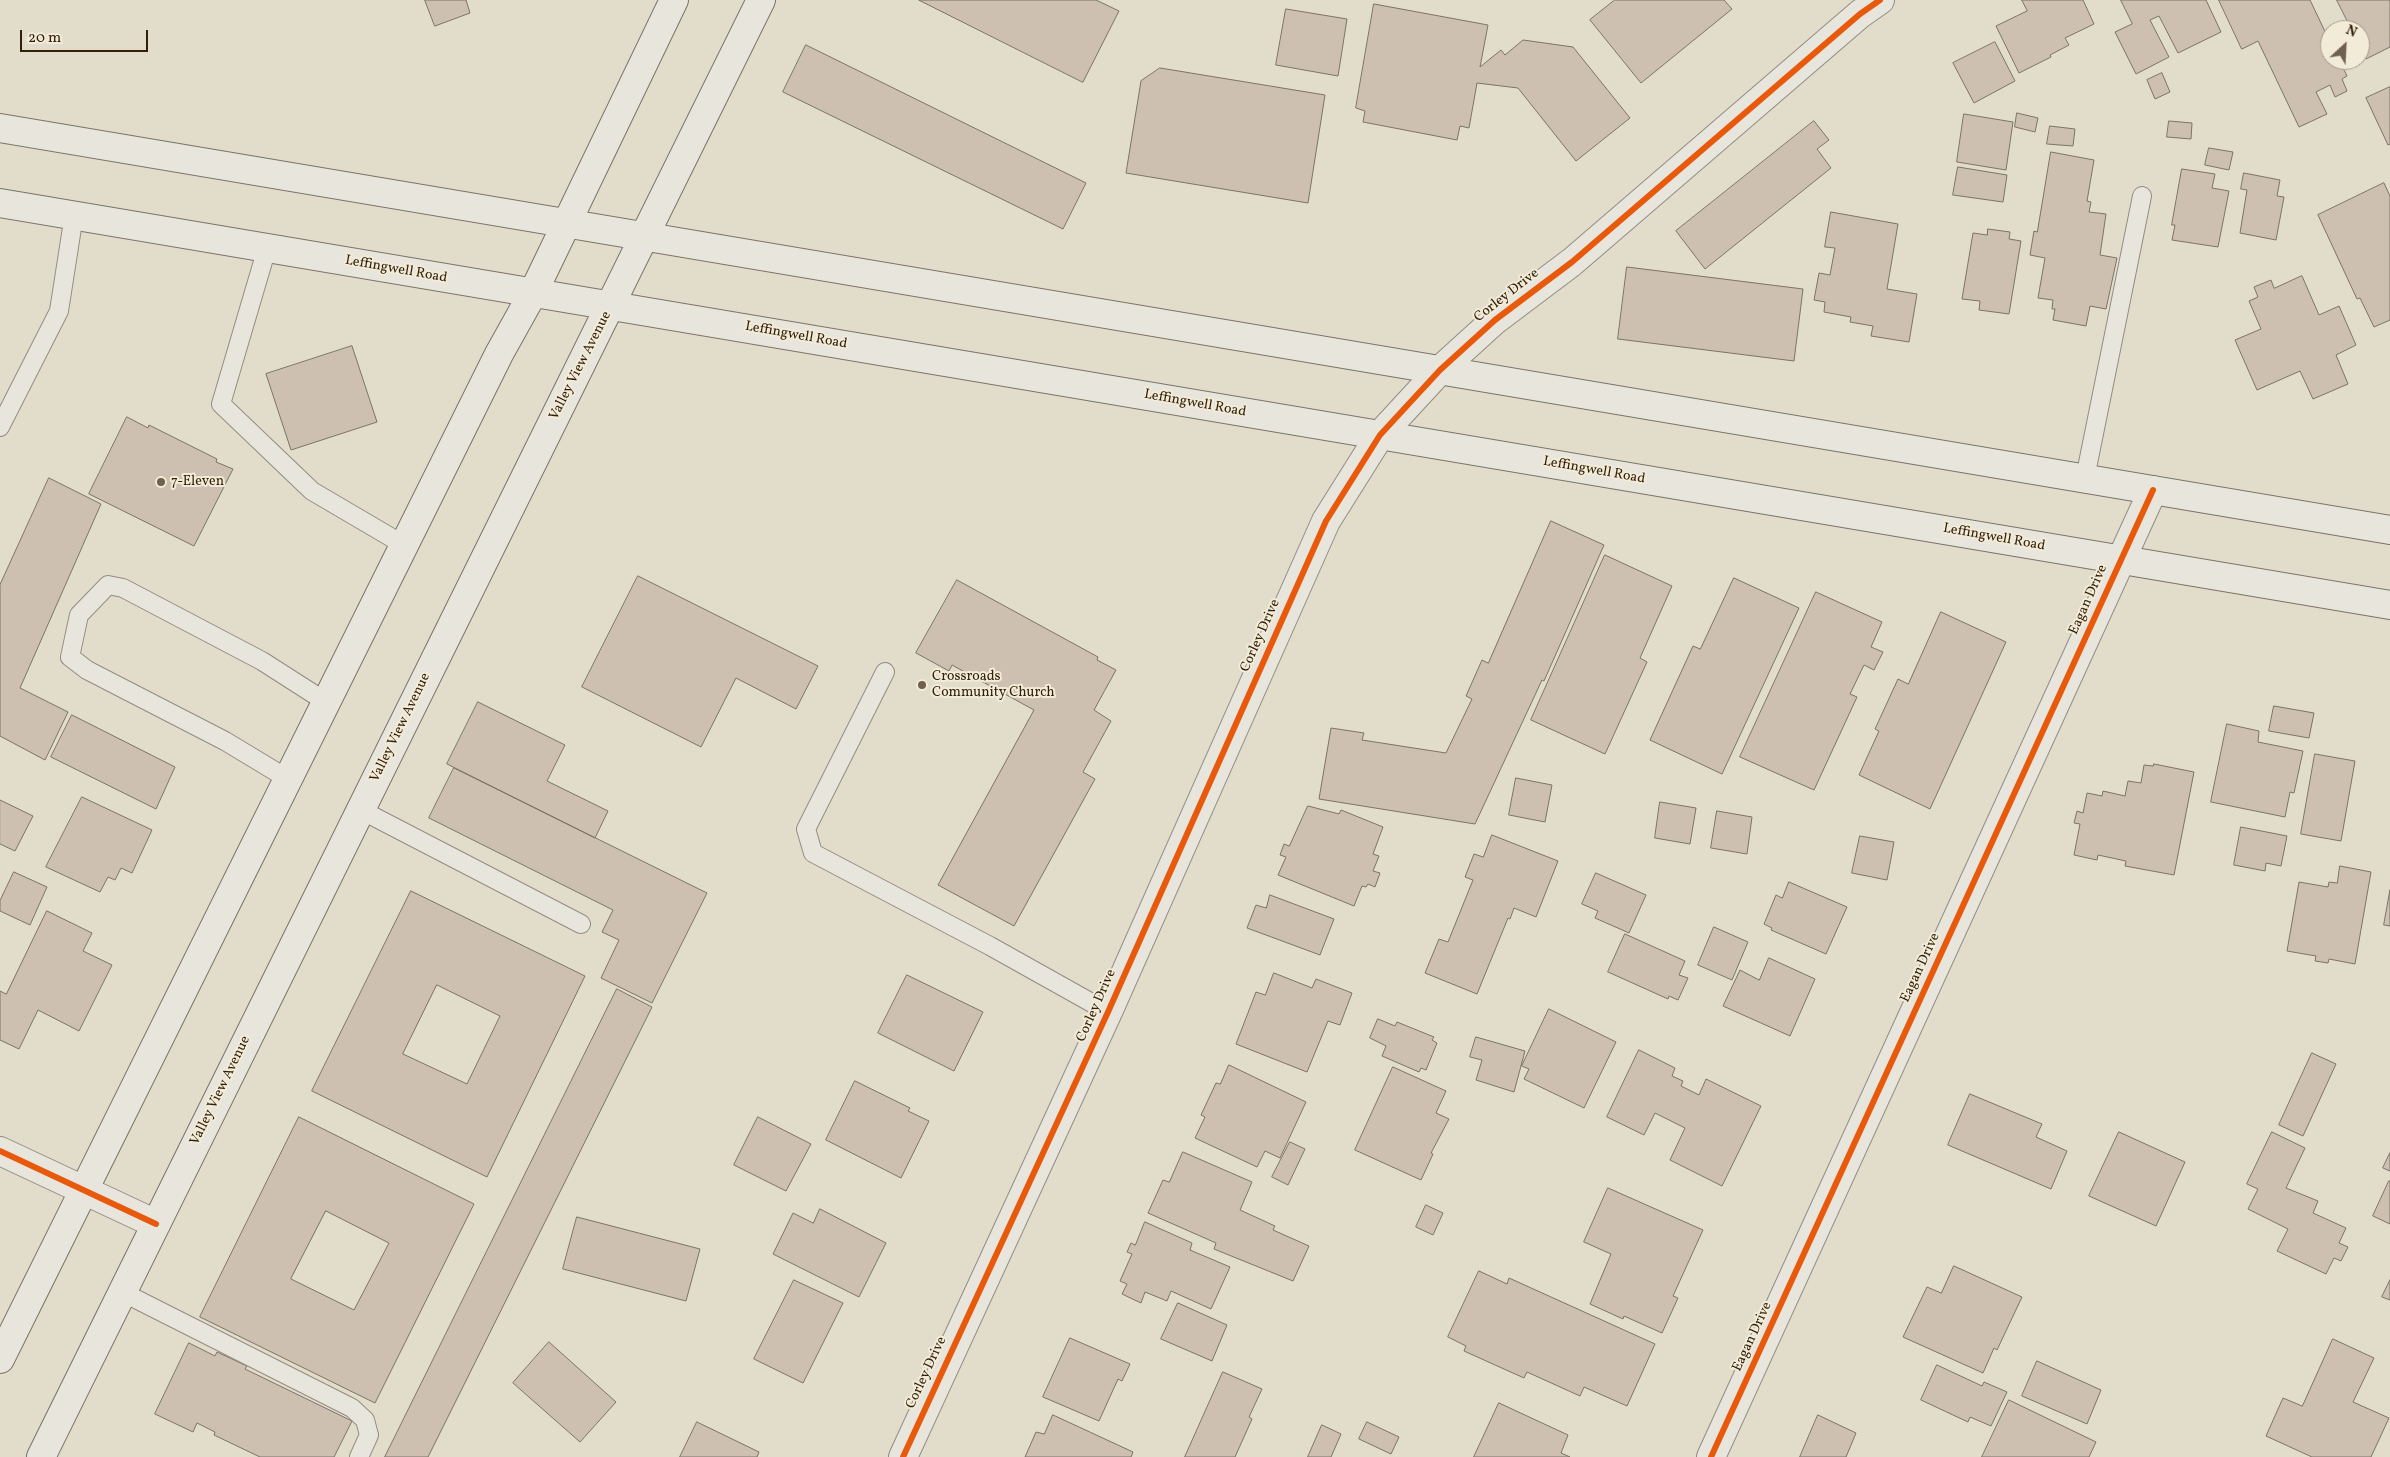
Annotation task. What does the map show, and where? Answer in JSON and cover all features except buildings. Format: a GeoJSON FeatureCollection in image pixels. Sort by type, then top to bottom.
{"type":"FeatureCollection","features":[{"type":"Feature","properties":{"kind":"main road"},"geometry":{"type":"LineString","coordinates":[[0,1359],[499,354],[533,292],[674,0]]}},
{"type":"Feature","properties":{"kind":"main road","name":"Valley View Avenue"},"geometry":{"type":"LineString","coordinates":[[41,1457],[761,0]]}},
{"type":"Feature","properties":{"kind":"main road","name":"Corley Drive"},"geometry":{"type":"LineString","coordinates":[[902,1457],[1108,1012],[1326,521],[1380,435],[1440,370],[1495,320],[1572,262],[1863,5]]}},
{"type":"Feature","properties":{"kind":"main road"},"geometry":{"type":"LineString","coordinates":[[0,128],[2390,530]]}},
{"type":"Feature","properties":{"kind":"main road","name":"Leffingwell Road"},"geometry":{"type":"LineString","coordinates":[[0,203],[2390,605]]}},
{"type":"Feature","properties":{"kind":"main road","name":"Eagan Drive"},"geometry":{"type":"LineString","coordinates":[[1711,1457],[2153,490]]}},
{"type":"Feature","properties":{"kind":"main road"},"geometry":{"type":"LineString","coordinates":[[0,1151],[156,1224]]}},
{"type":"Feature","properties":{"kind":"lane"},"geometry":{"type":"LineString","coordinates":[[2085,478],[2142,196]]}},
{"type":"Feature","properties":{"kind":"lane"},"geometry":{"type":"LineString","coordinates":[[0,427],[59,311],[74,215]]}},
{"type":"Feature","properties":{"kind":"lane"},"geometry":{"type":"LineString","coordinates":[[266,248],[221,404],[312,491],[404,545]]}},
{"type":"Feature","properties":{"kind":"lane"},"geometry":{"type":"LineString","coordinates":[[288,779],[226,741],[87,670],[70,657],[79,616],[108,584],[122,588],[262,661],[326,702]]}},
{"type":"Feature","properties":{"kind":"lane"},"geometry":{"type":"LineString","coordinates":[[885,672],[806,830],[813,853],[990,946],[1108,1012]]}},
{"type":"Feature","properties":{"kind":"lane"},"geometry":{"type":"LineString","coordinates":[[361,810],[581,924]]}},
{"type":"Feature","properties":{"kind":"lane"},"geometry":{"type":"LineString","coordinates":[[122,1292],[352,1408],[366,1420],[370,1435],[359,1457]]}},
{"type":"Feature","properties":{"kind":"cycle path"},"geometry":{"type":"LineString","coordinates":[[903,1457],[1108,1012],[1326,521],[1380,435],[1440,370],[1495,320],[1572,262],[1860,14],[1880,0]]}},
{"type":"Feature","properties":{"kind":"cycle path"},"geometry":{"type":"LineString","coordinates":[[1711,1457],[2153,490]]}},
{"type":"Feature","properties":{"kind":"cycle path"},"geometry":{"type":"LineString","coordinates":[[0,1151],[156,1224]]}},
{"type":"Feature","properties":{"kind":"place","name":"7-Eleven"},"geometry":{"type":"Point","coordinates":[161,482]}},
{"type":"Feature","properties":{"kind":"place","name":"Crossroads Community Church"},"geometry":{"type":"Point","coordinates":[922,685]}}]}
